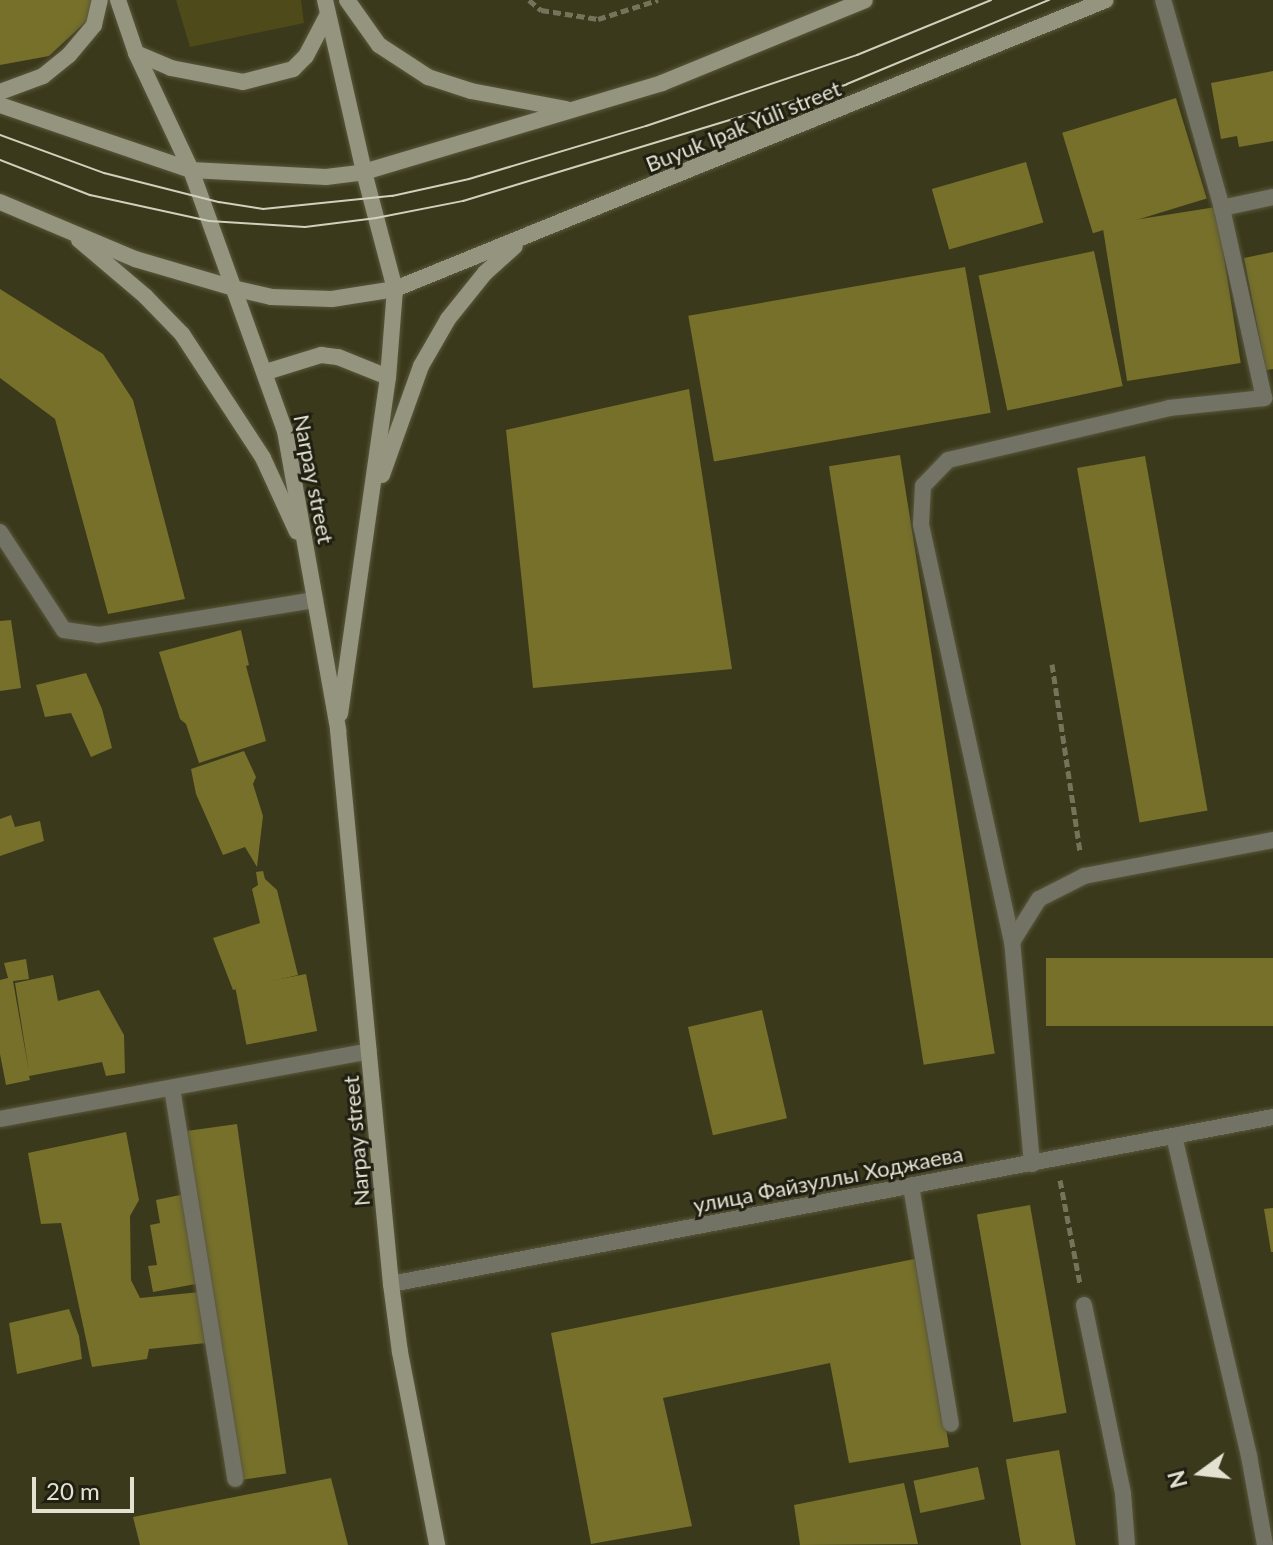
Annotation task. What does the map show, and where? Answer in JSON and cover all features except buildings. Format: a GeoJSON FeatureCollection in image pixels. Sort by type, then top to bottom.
{"type":"FeatureCollection","features":[{"type":"Feature","properties":{"kind":"main road"},"geometry":{"type":"LineString","coordinates":[[0,92],[43,76],[69,55],[94,25],[100,0]]}},
{"type":"Feature","properties":{"kind":"main road","name":"Narpay street"},"geometry":{"type":"LineString","coordinates":[[118,0],[136,53],[191,170],[237,289],[285,431],[338,730],[391,1284],[400,1352],[437,1545]]}},
{"type":"Feature","properties":{"kind":"main road"},"geometry":{"type":"LineString","coordinates":[[347,0],[379,45],[428,77],[471,91],[572,110]]}},
{"type":"Feature","properties":{"kind":"main road"},"geometry":{"type":"LineString","coordinates":[[0,105],[191,170],[297,177],[364,172],[662,83],[865,0]]}},
{"type":"Feature","properties":{"kind":"main road","name":"Buyuk Ipak Yuli street"},"geometry":{"type":"LineString","coordinates":[[0,202],[135,259],[271,297],[332,299],[395,289],[1106,0]]}},
{"type":"Feature","properties":{"kind":"main road"},"geometry":{"type":"LineString","coordinates":[[136,53],[171,68],[243,82],[293,69],[306,56],[327,7]]}},
{"type":"Feature","properties":{"kind":"main road","name":"Narpay street"},"geometry":{"type":"LineString","coordinates":[[327,7],[364,172],[395,289],[388,377],[338,730]]}},
{"type":"Feature","properties":{"kind":"main road"},"geometry":{"type":"LineString","coordinates":[[69,231],[145,296],[182,334],[263,458],[307,554]]}},
{"type":"Feature","properties":{"kind":"main road"},"geometry":{"type":"LineString","coordinates":[[370,510],[411,391],[441,331],[485,273],[525,238]]}},
{"type":"Feature","properties":{"kind":"main road"},"geometry":{"type":"LineString","coordinates":[[266,372],[321,355],[338,357],[388,377]]}},
{"type":"Feature","properties":{"kind":"street"},"geometry":{"type":"LineString","coordinates":[[1032,1164],[1012,942],[921,524],[923,486],[948,460],[1169,408],[1269,398],[1222,208],[1163,0]]}},
{"type":"Feature","properties":{"kind":"street"},"geometry":{"type":"LineString","coordinates":[[1222,208],[1273,197]]}},
{"type":"Feature","properties":{"kind":"street"},"geometry":{"type":"LineString","coordinates":[[0,532],[64,630],[98,635],[315,600]]}},
{"type":"Feature","properties":{"kind":"street"},"geometry":{"type":"LineString","coordinates":[[1012,942],[1039,899],[1084,876],[1273,840]]}},
{"type":"Feature","properties":{"kind":"street"},"geometry":{"type":"LineString","coordinates":[[0,1119],[369,1051]]}},
{"type":"Feature","properties":{"kind":"street"},"geometry":{"type":"LineString","coordinates":[[172,1088],[235,1479]]}},
{"type":"Feature","properties":{"kind":"street","name":"улица Файзуллы Ходжаева"},"geometry":{"type":"LineString","coordinates":[[391,1284],[1273,1117]]}},
{"type":"Feature","properties":{"kind":"street"},"geometry":{"type":"LineString","coordinates":[[1174,1136],[1249,1456],[1265,1545]]}},
{"type":"Feature","properties":{"kind":"street"},"geometry":{"type":"LineString","coordinates":[[911,1186],[951,1424]]}},
{"type":"Feature","properties":{"kind":"street"},"geometry":{"type":"LineString","coordinates":[[1084,1305],[1123,1494],[1127,1545]]}},
{"type":"Feature","properties":{"kind":"path"},"geometry":{"type":"LineString","coordinates":[[529,0],[541,10],[598,19],[658,0]]}},
{"type":"Feature","properties":{"kind":"path"},"geometry":{"type":"LineString","coordinates":[[1052,664],[1084,876]]}},
{"type":"Feature","properties":{"kind":"path"},"geometry":{"type":"LineString","coordinates":[[1056,1159],[1084,1305]]}},
{"type":"Feature","properties":{"kind":"shaded area"},"geometry":{"type":"Polygon","coordinates":[[[176,0],[301,0],[304,23],[190,47],[176,0]]]}},
{"type":"Feature","properties":{"kind":"tram line"},"geometry":{"type":"LineString","coordinates":[[0,135],[104,173],[219,202],[263,209],[392,196],[469,179],[646,126],[857,55],[991,0]]}},
{"type":"Feature","properties":{"kind":"tram line"},"geometry":{"type":"LineString","coordinates":[[0,160],[90,195],[209,221],[305,227],[376,218],[463,201],[847,84],[1049,0]]}}]}
